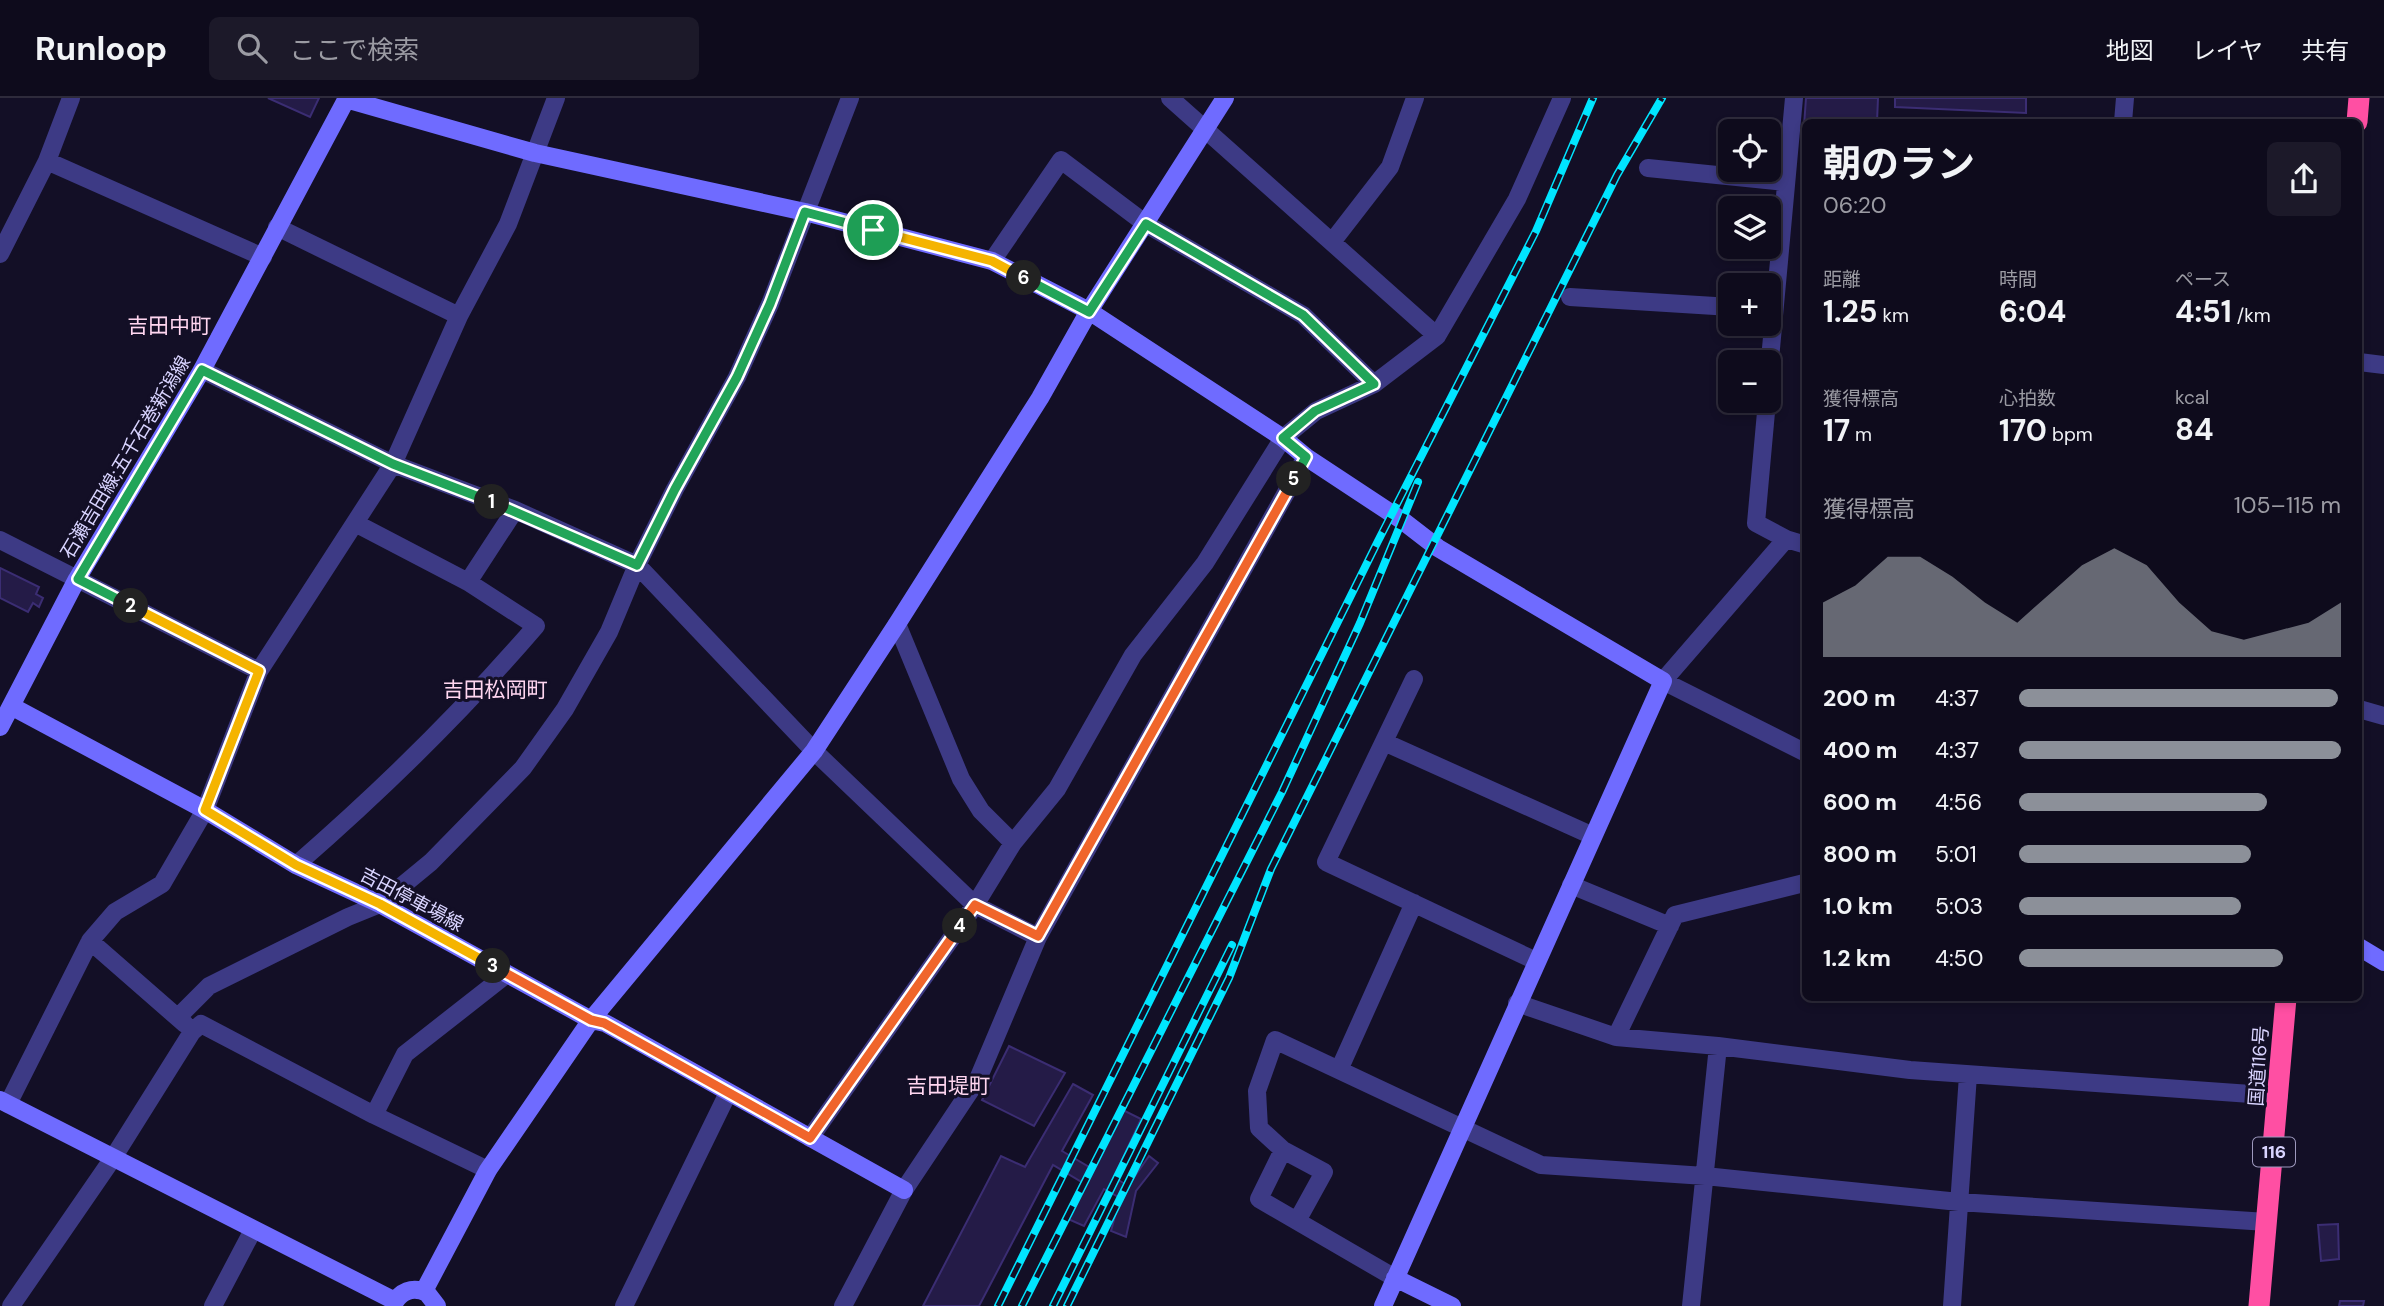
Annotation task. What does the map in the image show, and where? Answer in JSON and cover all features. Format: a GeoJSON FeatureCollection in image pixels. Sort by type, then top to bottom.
{"type":"FeatureCollection","features":[{"type":"Feature","properties":{"kind":"highway"},"geometry":{"type":"LineString","coordinates":[[2357,119],[2360,98]]}},
{"type":"Feature","properties":{"kind":"highway","name":"国道116号"},"geometry":{"type":"LineString","coordinates":[[2259,1306],[2286,1001]]}},
{"type":"Feature","properties":{"kind":"street"},"geometry":{"type":"LineString","coordinates":[[0,254],[47,160],[71,98]]}},
{"type":"Feature","properties":{"kind":"street"},"geometry":{"type":"LineString","coordinates":[[437,1306],[433,1298],[424,1291],[413,1289],[406,1291],[394,1304],[4,1102],[90,941],[115,912],[163,884],[205,810],[259,671],[393,464],[459,316],[508,223],[556,98]]}},
{"type":"Feature","properties":{"kind":"street"},"geometry":{"type":"LineString","coordinates":[[178,1017],[209,986],[348,917],[380,904],[431,862],[523,768],[565,709],[603,643],[637,565],[675,489],[737,377],[770,304],[850,98]]}},
{"type":"Feature","properties":{"kind":"street"},"geometry":{"type":"LineString","coordinates":[[1170,98],[1437,336]]}},
{"type":"Feature","properties":{"kind":"street"},"geometry":{"type":"LineString","coordinates":[[424,1291],[488,1170],[591,1020],[814,751],[1040,398],[1089,312],[1225,98]]}},
{"type":"Feature","properties":{"kind":"street"},"geometry":{"type":"LineString","coordinates":[[1332,242],[1390,167],[1415,98]]}},
{"type":"Feature","properties":{"kind":"street"},"geometry":{"type":"LineString","coordinates":[[810,1138],[975,905],[1013,842],[1057,789],[1133,655],[1205,563],[1283,438],[1315,411],[1374,384],[1437,336],[1517,199],[1562,98]]}},
{"type":"Feature","properties":{"kind":"street"},"geometry":{"type":"LineString","coordinates":[[1776,273],[1794,98]]}},
{"type":"Feature","properties":{"kind":"street"},"geometry":{"type":"LineString","coordinates":[[2123,119],[2125,98]]}},
{"type":"Feature","properties":{"kind":"street"},"geometry":{"type":"LineString","coordinates":[[347,99],[536,153],[805,212],[992,261],[1089,312],[1283,438],[1306,457],[1403,521],[1438,548],[1663,681],[1802,752]]}},
{"type":"Feature","properties":{"kind":"street","name":"石瀬吉田線;五千石巻新潟線"},"geometry":{"type":"LineString","coordinates":[[0,727],[78,579],[202,370],[347,99]]}},
{"type":"Feature","properties":{"kind":"street"},"geometry":{"type":"LineString","coordinates":[[47,160],[263,257]]}},
{"type":"Feature","properties":{"kind":"street"},"geometry":{"type":"LineString","coordinates":[[992,261],[1060,160],[1146,224],[1303,315],[1374,384]]}},
{"type":"Feature","properties":{"kind":"street"},"geometry":{"type":"LineString","coordinates":[[1648,168],[1786,182]]}},
{"type":"Feature","properties":{"kind":"street"},"geometry":{"type":"LineString","coordinates":[[277,228],[459,316]]}},
{"type":"Feature","properties":{"kind":"street"},"geometry":{"type":"LineString","coordinates":[[1570,297],[1718,306]]}},
{"type":"Feature","properties":{"kind":"street"},"geometry":{"type":"LineString","coordinates":[[2362,362],[2384,365]]}},
{"type":"Feature","properties":{"kind":"street"},"geometry":{"type":"LineString","coordinates":[[202,370],[393,464],[515,510],[637,565],[814,751],[975,905],[1038,936]]}},
{"type":"Feature","properties":{"kind":"street"},"geometry":{"type":"LineString","coordinates":[[1766,413],[1756,523],[1786,539],[1802,544]]}},
{"type":"Feature","properties":{"kind":"street"},"geometry":{"type":"LineString","coordinates":[[843,1306],[904,1190],[978,1079],[1038,936],[1306,457]]}},
{"type":"Feature","properties":{"kind":"street"},"geometry":{"type":"LineString","coordinates":[[468,582],[515,510]]}},
{"type":"Feature","properties":{"kind":"street"},"geometry":{"type":"LineString","coordinates":[[296,865],[360,809],[499,668],[536,626],[468,582],[355,523]]}},
{"type":"Feature","properties":{"kind":"street"},"geometry":{"type":"LineString","coordinates":[[1383,1306],[1663,681],[1786,539]]}},
{"type":"Feature","properties":{"kind":"street"},"geometry":{"type":"LineString","coordinates":[[0,540],[259,671]]}},
{"type":"Feature","properties":{"kind":"street"},"geometry":{"type":"LineString","coordinates":[[897,624],[961,779],[981,811],[1013,842]]}},
{"type":"Feature","properties":{"kind":"street"},"geometry":{"type":"LineString","coordinates":[[1414,679],[1326,862],[1536,961]]}},
{"type":"Feature","properties":{"kind":"street","name":"吉田停車場線"},"geometry":{"type":"LineString","coordinates":[[11,706],[205,810],[296,865],[380,904],[591,1020],[604,1023],[904,1190]]}},
{"type":"Feature","properties":{"kind":"street"},"geometry":{"type":"LineString","coordinates":[[2362,710],[2384,716]]}},
{"type":"Feature","properties":{"kind":"street"},"geometry":{"type":"LineString","coordinates":[[1384,742],[1593,836]]}},
{"type":"Feature","properties":{"kind":"street"},"geometry":{"type":"LineString","coordinates":[[1616,1037],[1675,915],[1802,883]]}},
{"type":"Feature","properties":{"kind":"street"},"geometry":{"type":"LineString","coordinates":[[1571,885],[1670,926]]}},
{"type":"Feature","properties":{"kind":"street"},"geometry":{"type":"LineString","coordinates":[[1339,1070],[1414,903]]}},
{"type":"Feature","properties":{"kind":"street"},"geometry":{"type":"LineString","coordinates":[[90,941],[192,1032]]}},
{"type":"Feature","properties":{"kind":"street"},"geometry":{"type":"LineString","coordinates":[[2362,949],[2384,962]]}},
{"type":"Feature","properties":{"kind":"street"},"geometry":{"type":"LineString","coordinates":[[374,1115],[405,1054],[507,974]]}},
{"type":"Feature","properties":{"kind":"street"},"geometry":{"type":"LineString","coordinates":[[1517,1003],[1616,1037],[1968,1075],[2279,1096]]}},
{"type":"Feature","properties":{"kind":"street"},"geometry":{"type":"LineString","coordinates":[[11,1306],[113,1158],[192,1032],[201,1024],[374,1115],[488,1170]]}},
{"type":"Feature","properties":{"kind":"street"},"geometry":{"type":"LineString","coordinates":[[1297,1221],[1324,1171],[1283,1150],[1259,1128],[1257,1091],[1275,1040],[1541,1165],[1705,1176],[1959,1202],[2267,1222]]}},
{"type":"Feature","properties":{"kind":"street"},"geometry":{"type":"LineString","coordinates":[[1691,1306],[1718,1046]]}},
{"type":"Feature","properties":{"kind":"street"},"geometry":{"type":"LineString","coordinates":[[1952,1306],[1968,1075]]}},
{"type":"Feature","properties":{"kind":"street"},"geometry":{"type":"LineString","coordinates":[[624,1306],[728,1093]]}},
{"type":"Feature","properties":{"kind":"street"},"geometry":{"type":"LineString","coordinates":[[1283,1150],[1259,1199],[1395,1278],[1452,1306]]}},
{"type":"Feature","properties":{"kind":"street"},"geometry":{"type":"LineString","coordinates":[[213,1306],[253,1230]]}},
{"type":"Feature","properties":{"kind":"building"},"geometry":{"type":"Polygon","coordinates":[[[268,98],[319,98],[310,117],[268,98]]]}},
{"type":"Feature","properties":{"kind":"building"},"geometry":{"type":"Polygon","coordinates":[[[1806,98],[1878,98],[1877,119],[1804,119],[1806,98]]]}},
{"type":"Feature","properties":{"kind":"building"},"geometry":{"type":"Polygon","coordinates":[[[1895,98],[2026,98],[2026,113],[1895,107],[1895,98]]]}},
{"type":"Feature","properties":{"kind":"building"},"geometry":{"type":"Polygon","coordinates":[[[0,568],[39,587],[36,594],[43,598],[39,607],[33,603],[28,612],[0,598],[0,568]]]}},
{"type":"Feature","properties":{"kind":"building"},"geometry":{"type":"Polygon","coordinates":[[[1009,1046],[1065,1073],[1034,1126],[982,1100],[1009,1046]]]}},
{"type":"Feature","properties":{"kind":"building"},"geometry":{"type":"Polygon","coordinates":[[[1073,1084],[1093,1095],[1062,1151],[1091,1168],[1121,1109],[1141,1119],[1114,1177],[1128,1186],[1149,1156],[1158,1163],[1136,1191],[1126,1237],[1111,1231],[1120,1198],[1104,1189],[1084,1226],[1068,1219],[1083,1183],[1053,1165],[979,1306],[923,1306],[1001,1156],[1025,1167],[1073,1084]]]}},
{"type":"Feature","properties":{"kind":"building"},"geometry":{"type":"Polygon","coordinates":[[[2338,1224],[2339,1259],[2321,1261],[2318,1225],[2338,1224]]]}},
{"type":"Feature","properties":{"kind":"building"},"geometry":{"type":"Polygon","coordinates":[[[2340,1301],[2364,1301],[2363,1306],[2339,1306],[2340,1301]]]}},
{"type":"Feature","properties":{"kind":"railway"},"geometry":{"type":"LineString","coordinates":[[998,1306],[1377,543],[1536,231],[1593,98]]}},
{"type":"Feature","properties":{"kind":"railway"},"geometry":{"type":"LineString","coordinates":[[1067,1306],[1229,978],[1271,869],[1617,175],[1662,98]]}},
{"type":"Feature","properties":{"kind":"railway"},"geometry":{"type":"LineString","coordinates":[[1022,1306],[1282,792],[1360,623],[1418,482]]}},
{"type":"Feature","properties":{"kind":"railway"},"geometry":{"type":"LineString","coordinates":[[1053,1306],[1232,945]]}},
{"type":"Feature","properties":{"kind":"district","name":"吉田中町"},"geometry":{"type":"Point","coordinates":[169,326]}},
{"type":"Feature","properties":{"kind":"district","name":"吉田松岡町"},"geometry":{"type":"Point","coordinates":[495,690]}},
{"type":"Feature","properties":{"kind":"district","name":"吉田堤町"},"geometry":{"type":"Point","coordinates":[948,1086]}},
{"type":"Feature","properties":{"kind":"route"},"geometry":{"type":"LineString","coordinates":[[805,212],[873,230],[992,261],[1089,312],[1146,224],[1303,315],[1374,384],[1315,411],[1283,438],[1306,457],[1038,936],[975,905],[810,1138],[604,1023],[591,1020],[380,904],[296,865],[205,810],[259,671],[78,579],[202,370],[393,464],[515,510],[637,565],[675,489],[737,377],[770,304],[805,212]]}}]}
